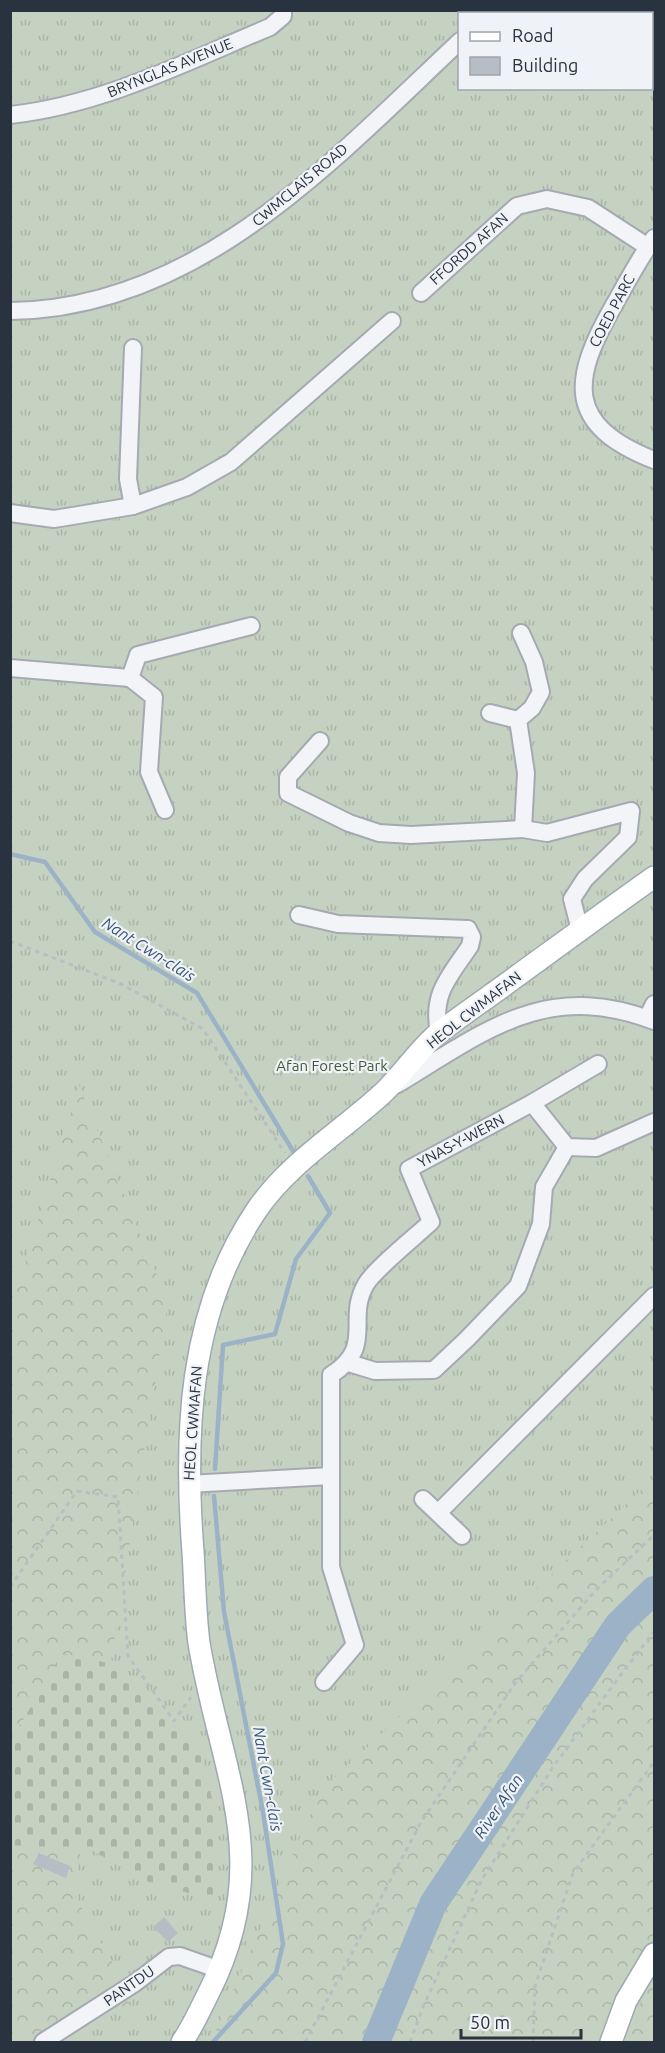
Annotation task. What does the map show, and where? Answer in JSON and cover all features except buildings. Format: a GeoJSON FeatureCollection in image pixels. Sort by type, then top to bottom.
{"type":"FeatureCollection","features":[{"type":"Feature","properties":{"kind":"main road","name":"HEOL CWMAFAN"},"geometry":{"type":"LineString","coordinates":[[182,2043],[220,1970],[240,1904],[243,1861],[239,1818],[199,1639],[188,1484],[191,1409],[209,1307],[227,1262],[258,1209],[295,1168],[385,1091],[439,1034],[654,877]]}},
{"type":"Feature","properties":{"kind":"main road"},"geometry":{"type":"LineString","coordinates":[[611,2043],[626,2001],[654,1954]]}},
{"type":"Feature","properties":{"kind":"street","name":"BRYNGLAS AVENUE"},"geometry":{"type":"LineString","coordinates":[[10,115],[33,112],[114,92],[270,27],[283,16],[283,10]]}},
{"type":"Feature","properties":{"kind":"street","name":"CWMCLAIS ROAD"},"geometry":{"type":"LineString","coordinates":[[10,311],[62,309],[96,301],[148,283],[227,243],[279,207],[458,42]]}},
{"type":"Feature","properties":{"kind":"street","name":"FFORDD AFAN"},"geometry":{"type":"LineString","coordinates":[[421,293],[517,206],[547,199],[588,208],[651,242]]}},
{"type":"Feature","properties":{"kind":"street","name":"COED PARC"},"geometry":{"type":"LineString","coordinates":[[651,242],[595,337],[584,372],[583,396],[589,414],[604,433],[626,449],[654,460]]}},
{"type":"Feature","properties":{"kind":"street"},"geometry":{"type":"LineString","coordinates":[[10,513],[54,519],[133,506],[187,487],[231,462],[392,321]]}},
{"type":"Feature","properties":{"kind":"street"},"geometry":{"type":"LineString","coordinates":[[133,348],[128,479],[133,506]]}},
{"type":"Feature","properties":{"kind":"street"},"geometry":{"type":"LineString","coordinates":[[130,678],[138,655],[251,626]]}},
{"type":"Feature","properties":{"kind":"street"},"geometry":{"type":"LineString","coordinates":[[518,720],[532,708],[541,692],[534,662],[521,633]]}},
{"type":"Feature","properties":{"kind":"street"},"geometry":{"type":"LineString","coordinates":[[10,668],[130,678],[154,697],[149,772],[165,810]]}},
{"type":"Feature","properties":{"kind":"street"},"geometry":{"type":"LineString","coordinates":[[490,712],[518,720]]}},
{"type":"Feature","properties":{"kind":"street"},"geometry":{"type":"LineString","coordinates":[[518,720],[526,773],[523,829]]}},
{"type":"Feature","properties":{"kind":"street"},"geometry":{"type":"LineString","coordinates":[[320,741],[288,777],[288,793],[349,824],[380,833],[411,835],[523,829],[547,833],[631,811],[628,837],[585,879],[572,899],[580,930]]}},
{"type":"Feature","properties":{"kind":"street"},"geometry":{"type":"LineString","coordinates":[[299,915],[338,924],[468,929],[472,937],[470,946],[439,997],[435,1014],[439,1034]]}},
{"type":"Feature","properties":{"kind":"street"},"geometry":{"type":"LineString","coordinates":[[385,1091],[490,1028],[532,1010],[579,1005],[652,1014]]}},
{"type":"Feature","properties":{"kind":"street"},"geometry":{"type":"LineString","coordinates":[[598,1064],[532,1103],[567,1147],[596,1148],[654,1122]]}},
{"type":"Feature","properties":{"kind":"street","name":"YNAS-Y-WERN"},"geometry":{"type":"LineString","coordinates":[[324,1682],[355,1645],[331,1566],[331,1375],[349,1363],[357,1344],[358,1312],[366,1283],[430,1222],[409,1169],[532,1103]]}},
{"type":"Feature","properties":{"kind":"street"},"geometry":{"type":"LineString","coordinates":[[349,1363],[375,1371],[434,1370],[467,1339],[518,1286],[541,1224],[544,1187],[567,1147]]}},
{"type":"Feature","properties":{"kind":"street"},"geometry":{"type":"LineString","coordinates":[[439,1512],[654,1296]]}},
{"type":"Feature","properties":{"kind":"street"},"geometry":{"type":"LineString","coordinates":[[188,1484],[331,1476]]}},
{"type":"Feature","properties":{"kind":"street"},"geometry":{"type":"LineString","coordinates":[[423,1498],[462,1536]]}},
{"type":"Feature","properties":{"kind":"street","name":"PANTDU"},"geometry":{"type":"LineString","coordinates":[[43,2043],[135,1983],[169,1957],[180,1956],[220,1970]]}},
{"type":"Feature","properties":{"kind":"path"},"geometry":{"type":"LineString","coordinates":[[10,941],[121,984],[203,1029],[295,1168]]}},
{"type":"Feature","properties":{"kind":"path"},"geometry":{"type":"LineString","coordinates":[[10,1587],[77,1491],[118,1497],[128,1656],[174,1720],[206,1677]]}},
{"type":"Feature","properties":{"kind":"path"},"geometry":{"type":"LineString","coordinates":[[305,2043],[421,1822],[516,1682],[595,1591],[654,1536]]}},
{"type":"Feature","properties":{"kind":"path"},"geometry":{"type":"LineString","coordinates":[[410,2043],[423,2007],[480,1881],[553,1767],[654,1632]]}},
{"type":"Feature","properties":{"kind":"path"},"geometry":{"type":"LineString","coordinates":[[533,2043],[535,1986],[573,1873],[654,1762]]}},
{"type":"Feature","properties":{"kind":"green space","name":"Afan Forest Park"},"geometry":{"type":"Polygon","coordinates":[[[11,11],[654,11],[654,2042],[11,2042],[11,11]]]}},
{"type":"Feature","properties":{"kind":"green space"},"geometry":{"type":"Polygon","coordinates":[[[79,1085],[168,1302],[74,1894],[133,2000],[67,2042],[11,2042],[11,1309],[79,1085]]]}},
{"type":"Feature","properties":{"kind":"green space"},"geometry":{"type":"Polygon","coordinates":[[[654,1478],[654,1935],[613,1999],[601,2042],[211,2042],[308,1819],[330,1782],[654,1478]]]}},
{"type":"Feature","properties":{"kind":"green space"},"geometry":{"type":"Polygon","coordinates":[[[62,1653],[118,1665],[201,1751],[215,1811],[213,1900],[149,1882],[93,1851],[11,1845],[11,1741],[62,1653]]]}},
{"type":"Feature","properties":{"kind":"green space"},"geometry":{"type":"Polygon","coordinates":[[[654,1975],[654,2042],[629,2042],[626,2036],[654,1975]]]}},
{"type":"Feature","properties":{"kind":"waterway","name":"Nant Cwn-clais"},"geometry":{"type":"LineString","coordinates":[[10,854],[45,862],[95,932],[197,993],[293,1151]]}},
{"type":"Feature","properties":{"kind":"waterway","name":"Nant Cwn-clais"},"geometry":{"type":"LineString","coordinates":[[215,1469],[223,1345],[275,1334],[296,1259],[330,1213],[308,1176]]}},
{"type":"Feature","properties":{"kind":"waterway","name":"Nant Cwn-clais"},"geometry":{"type":"LineString","coordinates":[[213,2042],[276,1973],[283,1944],[263,1812],[224,1612],[214,1496]]}},
{"type":"Feature","properties":{"kind":"waterway","name":"River Afan"},"geometry":{"type":"LineString","coordinates":[[376,2042],[433,1904],[618,1625],[654,1590]]}}]}
